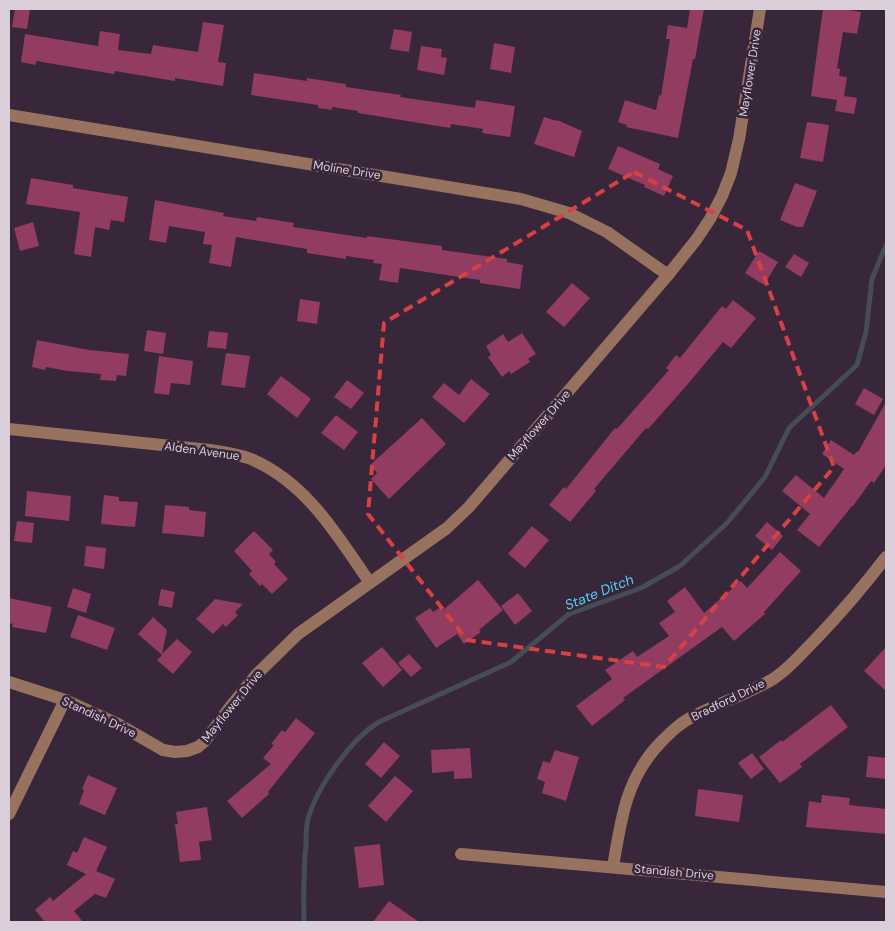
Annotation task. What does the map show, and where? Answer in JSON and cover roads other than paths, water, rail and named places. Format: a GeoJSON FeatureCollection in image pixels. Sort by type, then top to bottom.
{"type":"FeatureCollection","features":[{"type":"Feature","properties":{"kind":"street","name":"Mayflower Drive"},"geometry":{"type":"LineString","coordinates":[[187,751],[198,747],[205,741],[245,688],[292,640],[311,624],[430,542],[469,508],[696,240],[722,196],[731,173],[739,139],[760,9]]}},
{"type":"Feature","properties":{"kind":"street","name":"Moline Drive"},"geometry":{"type":"LineString","coordinates":[[9,115],[521,199],[569,213],[607,232],[668,275]]}},
{"type":"Feature","properties":{"kind":"street","name":"Alden Avenue"},"geometry":{"type":"LineString","coordinates":[[9,429],[210,450],[251,459],[273,470],[306,496],[323,516],[370,583]]}},
{"type":"Feature","properties":{"kind":"street","name":"Bradford Drive"},"geometry":{"type":"LineString","coordinates":[[614,867],[622,817],[629,790],[640,768],[654,749],[672,731],[692,717],[773,679],[792,664],[880,572],[886,557]]}},
{"type":"Feature","properties":{"kind":"street","name":"Standish Drive"},"geometry":{"type":"LineString","coordinates":[[9,682],[65,700],[118,724],[163,750],[187,751]]}},
{"type":"Feature","properties":{"kind":"street"},"geometry":{"type":"LineString","coordinates":[[9,814],[65,700]]}},
{"type":"Feature","properties":{"kind":"street","name":"Standish Drive"},"geometry":{"type":"LineString","coordinates":[[461,854],[886,892]]}},
{"type":"Feature","properties":{"kind":"waterway","name":"State Ditch"},"geometry":{"type":"LineString","coordinates":[[304,922],[304,874],[308,819],[312,806],[327,779],[357,740],[379,722],[511,662],[569,614],[641,588],[680,566],[727,523],[765,477],[789,428],[857,365],[866,332],[872,279],[886,245]]}}]}
